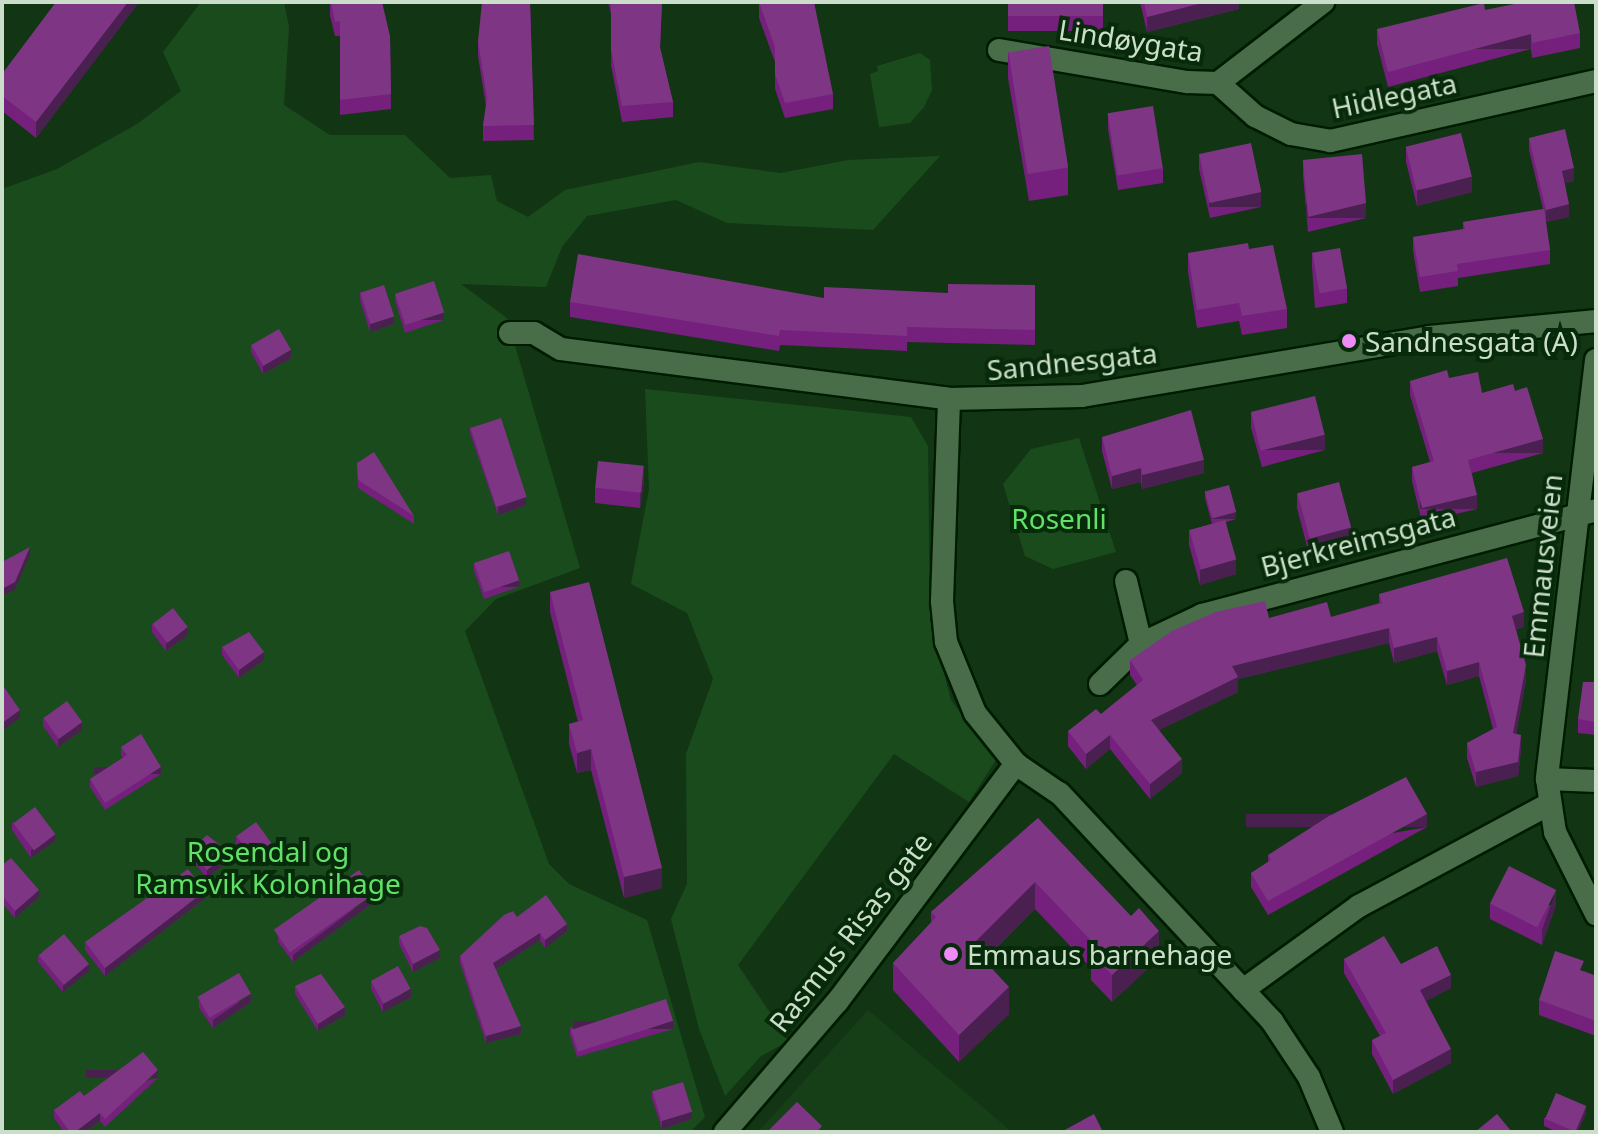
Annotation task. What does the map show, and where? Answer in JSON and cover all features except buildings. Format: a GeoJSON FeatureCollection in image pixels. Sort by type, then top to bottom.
{"type":"FeatureCollection","features":[{"type":"Feature","properties":{"kind":"street","name":"Lindøygata"},"geometry":{"type":"LineString","coordinates":[[999,50],[1187,82],[1218,83],[1323,2]]}},
{"type":"Feature","properties":{"kind":"street","name":"Hidlegata"},"geometry":{"type":"LineString","coordinates":[[1218,83],[1255,116],[1291,134],[1330,141],[1596,81]]}},
{"type":"Feature","properties":{"kind":"street","name":"Sandnesgata"},"geometry":{"type":"LineString","coordinates":[[510,333],[534,333],[561,349],[949,399],[1067,398],[1430,337],[1596,321]]}},
{"type":"Feature","properties":{"kind":"street","name":"Emmausveien"},"geometry":{"type":"LineString","coordinates":[[1596,360],[1587,511],[1547,779],[1549,804],[1566,858],[1596,914]]}},
{"type":"Feature","properties":{"kind":"street"},"geometry":{"type":"LineString","coordinates":[[949,399],[942,601],[946,642],[975,713],[1016,764],[1060,794],[1243,990],[1295,1054],[1332,1132]]}},
{"type":"Feature","properties":{"kind":"street","name":"Bjerkreimsgata"},"geometry":{"type":"LineString","coordinates":[[1100,684],[1141,644],[1216,611],[1587,511]]}},
{"type":"Feature","properties":{"kind":"street"},"geometry":{"type":"LineString","coordinates":[[1126,581],[1141,644]]}},
{"type":"Feature","properties":{"kind":"street","name":"Rasmus Risas gate"},"geometry":{"type":"LineString","coordinates":[[725,1132],[851,985],[1016,764]]}},
{"type":"Feature","properties":{"kind":"street"},"geometry":{"type":"LineString","coordinates":[[1547,779],[1596,781]]}},
{"type":"Feature","properties":{"kind":"street"},"geometry":{"type":"LineString","coordinates":[[1243,990],[1359,906],[1549,804]]}},
{"type":"Feature","properties":{"kind":"shaded area"},"geometry":{"type":"Polygon","coordinates":[[[868,1010],[1005,1126],[1011,1132],[758,1132],[868,1010]]]}},
{"type":"Feature","properties":{"kind":"green space","name":"Rosendal og Ramsvik Kolonihage"},"geometry":{"type":"Polygon","coordinates":[[[201,2],[284,2],[289,27],[284,105],[330,135],[405,135],[450,178],[491,175],[497,201],[528,217],[565,190],[699,162],[781,173],[848,160],[940,156],[873,230],[727,223],[676,200],[587,216],[562,247],[546,287],[461,284],[507,318],[580,568],[496,599],[465,631],[549,864],[569,884],[647,920],[705,1117],[690,1132],[2,1132],[2,189],[57,169],[137,124],[181,91],[163,52],[201,2]]]}},
{"type":"Feature","properties":{"kind":"green space"},"geometry":{"type":"Polygon","coordinates":[[[920,53],[930,60],[932,90],[924,107],[910,123],[879,127],[870,74],[878,71],[877,66],[920,53]]]}},
{"type":"Feature","properties":{"kind":"green space"},"geometry":{"type":"Polygon","coordinates":[[[645,389],[911,417],[928,446],[930,620],[951,700],[996,760],[969,802],[894,754],[738,965],[789,1041],[761,1056],[725,1096],[699,1029],[671,919],[687,884],[686,754],[713,679],[687,613],[631,584],[649,489],[645,389]]]}},
{"type":"Feature","properties":{"kind":"green space","name":"Rosenli"},"geometry":{"type":"Polygon","coordinates":[[[1079,438],[1116,552],[1053,569],[1025,556],[1003,484],[1031,449],[1079,438]]]}},
{"type":"Feature","properties":{"kind":"place","name":"Sandnesgata (A)"},"geometry":{"type":"Point","coordinates":[1349,341]}},
{"type":"Feature","properties":{"kind":"place","name":"Emmaus barnehage"},"geometry":{"type":"Point","coordinates":[951,954]}}]}
